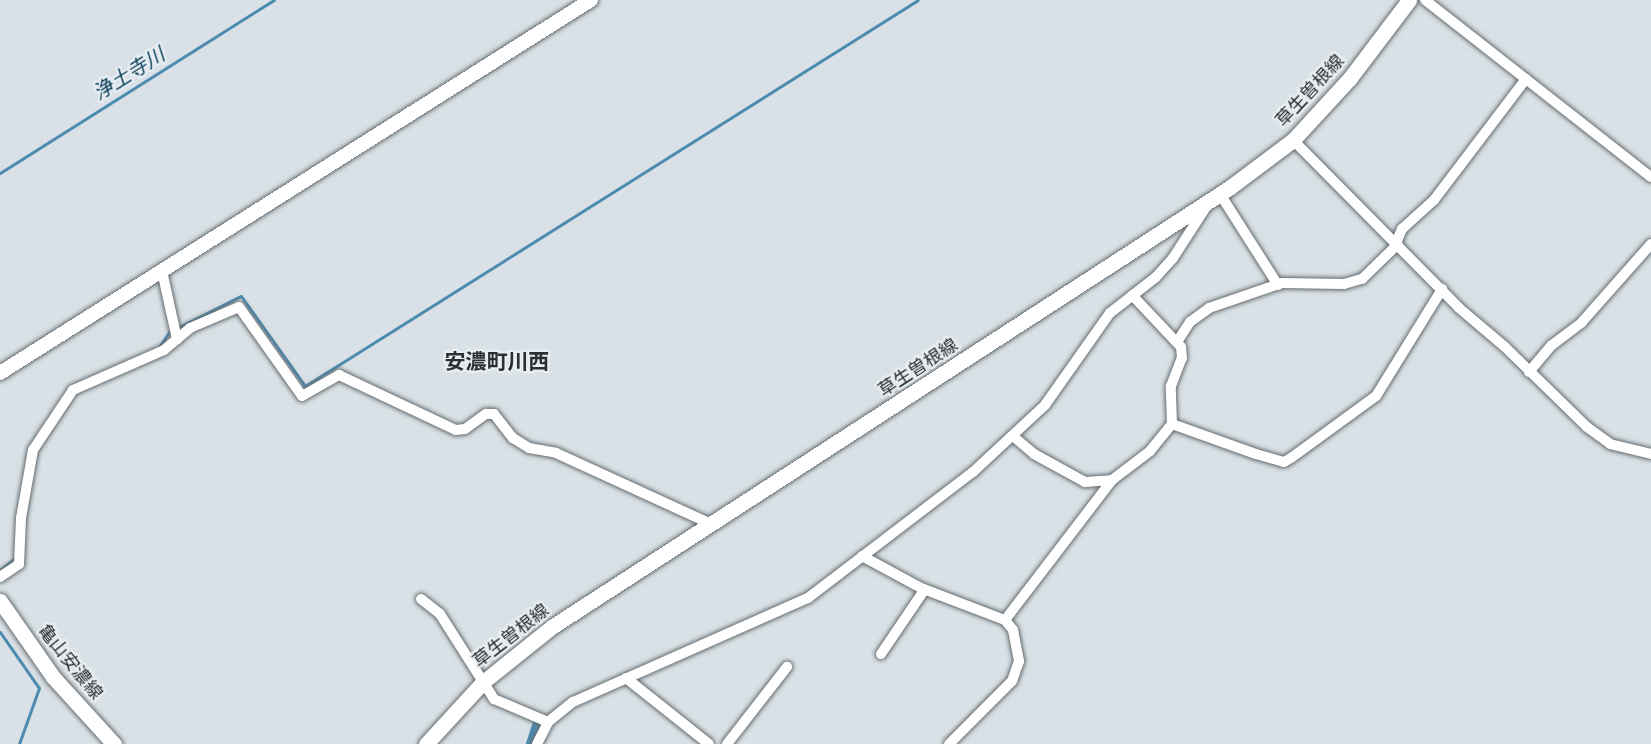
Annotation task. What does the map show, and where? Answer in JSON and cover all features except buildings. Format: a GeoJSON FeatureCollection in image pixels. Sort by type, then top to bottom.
{"type":"FeatureCollection","features":[{"type":"Feature","properties":{"kind":"main road","name":"草生曽根線"},"geometry":{"type":"LineString","coordinates":[[426,744],[483,682],[553,626],[1214,199],[1293,140],[1350,78],[1409,0]]}},
{"type":"Feature","properties":{"kind":"main road","name":"亀山安濃線"},"geometry":{"type":"LineString","coordinates":[[0,601],[53,677],[114,744]]}},
{"type":"Feature","properties":{"kind":"street"},"geometry":{"type":"LineString","coordinates":[[0,374],[591,0]]}},
{"type":"Feature","properties":{"kind":"street"},"geometry":{"type":"LineString","coordinates":[[1425,0],[1651,177]]}},
{"type":"Feature","properties":{"kind":"street"},"geometry":{"type":"LineString","coordinates":[[1178,342],[1190,322],[1204,311],[1278,285],[1344,284],[1362,279],[1397,243],[1402,229],[1434,200],[1526,79]]}},
{"type":"Feature","properties":{"kind":"street"},"geometry":{"type":"LineString","coordinates":[[1293,140],[1442,289],[1587,428],[1610,444],[1651,454]]}},
{"type":"Feature","properties":{"kind":"street"},"geometry":{"type":"LineString","coordinates":[[537,744],[548,722],[573,702],[786,611],[862,556],[1014,437],[1045,405],[1110,314],[1173,258],[1214,199],[1278,285]]}},
{"type":"Feature","properties":{"kind":"street"},"geometry":{"type":"LineString","coordinates":[[1529,372],[1552,345],[1582,322],[1651,244]]}},
{"type":"Feature","properties":{"kind":"street"},"geometry":{"type":"LineString","coordinates":[[162,272],[177,339]]}},
{"type":"Feature","properties":{"kind":"street"},"geometry":{"type":"LineString","coordinates":[[1173,424],[1284,462],[1376,396],[1442,289]]}},
{"type":"Feature","properties":{"kind":"street"},"geometry":{"type":"LineString","coordinates":[[1005,620],[1112,480],[1149,451],[1173,424],[1171,386],[1182,355],[1178,342],[1132,295]]}},
{"type":"Feature","properties":{"kind":"street"},"geometry":{"type":"LineString","coordinates":[[0,577],[19,564],[21,518],[33,450],[73,390],[164,350],[190,328],[239,307],[302,396],[339,375],[456,430],[465,429],[486,414],[494,414],[513,438],[529,448],[556,453],[711,524]]}},
{"type":"Feature","properties":{"kind":"street"},"geometry":{"type":"LineString","coordinates":[[1014,437],[1034,454],[1085,482],[1112,480]]}},
{"type":"Feature","properties":{"kind":"street"},"geometry":{"type":"LineString","coordinates":[[862,556],[925,589],[1005,620],[1018,646],[1016,675],[949,744]]}},
{"type":"Feature","properties":{"kind":"street"},"geometry":{"type":"LineString","coordinates":[[881,654],[925,589]]}},
{"type":"Feature","properties":{"kind":"street"},"geometry":{"type":"LineString","coordinates":[[421,599],[440,614],[494,699],[548,722]]}},
{"type":"Feature","properties":{"kind":"street"},"geometry":{"type":"LineString","coordinates":[[727,744],[788,667]]}},
{"type":"Feature","properties":{"kind":"street"},"geometry":{"type":"LineString","coordinates":[[626,678],[709,744]]}},
{"type":"Feature","properties":{"kind":"waterway","name":"浄土寺川"},"geometry":{"type":"LineString","coordinates":[[0,173],[274,0]]}},
{"type":"Feature","properties":{"kind":"waterway"},"geometry":{"type":"LineString","coordinates":[[159,347],[169,332],[241,296],[305,386],[918,0]]}},
{"type":"Feature","properties":{"kind":"waterway"},"geometry":{"type":"LineString","coordinates":[[0,570],[15,558]]}},
{"type":"Feature","properties":{"kind":"waterway"},"geometry":{"type":"LineString","coordinates":[[0,632],[39,688],[19,744]]}},
{"type":"Feature","properties":{"kind":"waterway"},"geometry":{"type":"LineString","coordinates":[[531,744],[538,722]]}},
{"type":"Feature","properties":{"kind":"district","name":"安濃町川西"},"geometry":{"type":"Point","coordinates":[497,362]}}]}
